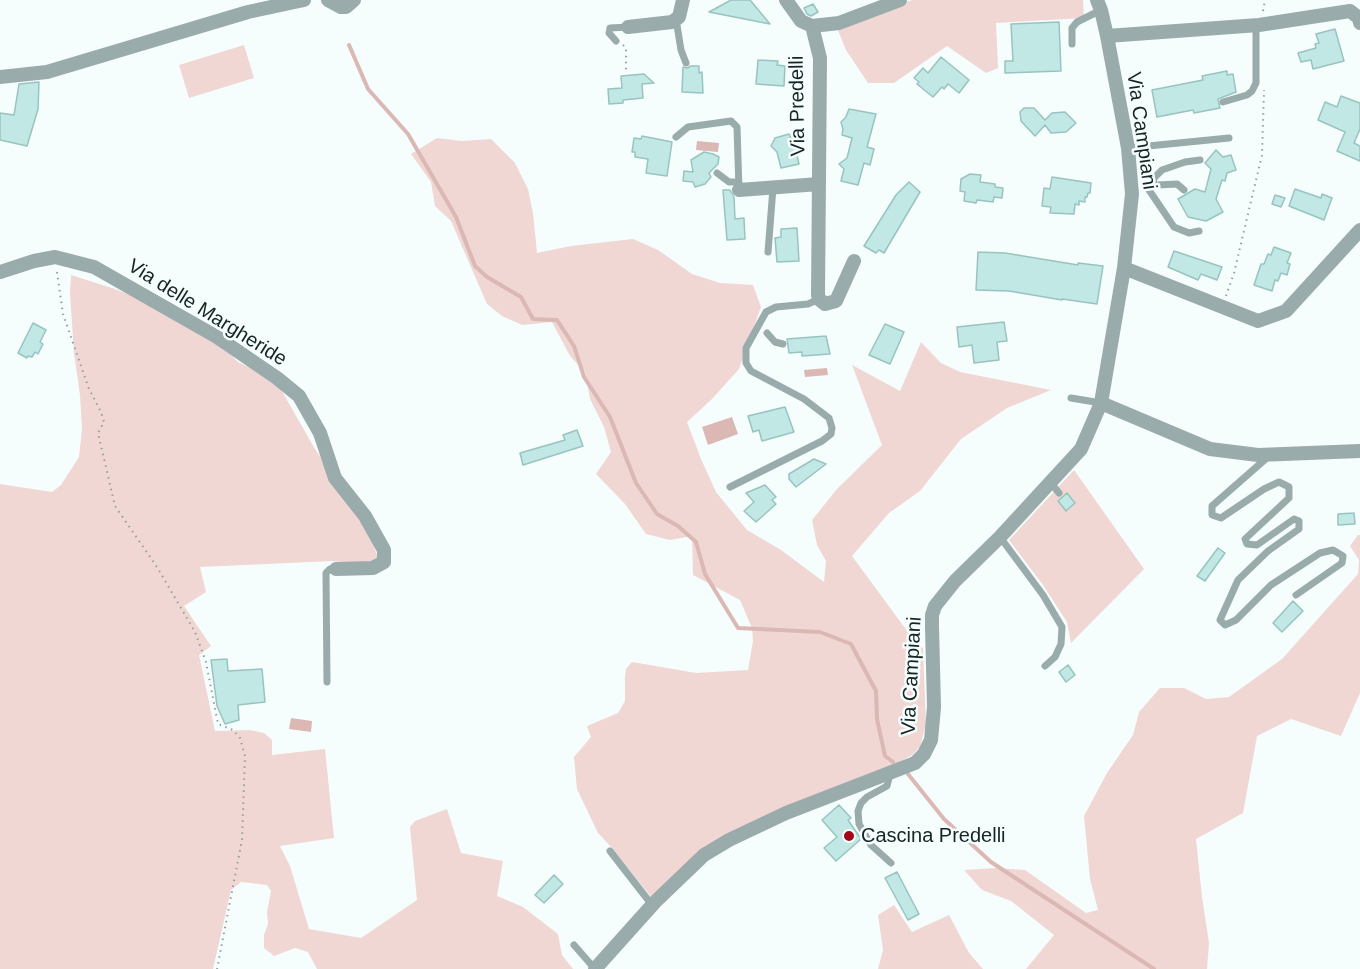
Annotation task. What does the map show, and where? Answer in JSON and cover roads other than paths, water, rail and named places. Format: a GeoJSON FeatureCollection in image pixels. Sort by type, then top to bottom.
{"type":"FeatureCollection","features":[{"type":"Feature","properties":{"kind":"street"},"geometry":{"type":"LineString","coordinates":[[0,77],[47,72],[248,12],[304,0]]}},
{"type":"Feature","properties":{"kind":"street"},"geometry":{"type":"LineString","coordinates":[[328,0],[341,7],[350,3]]}},
{"type":"Feature","properties":{"kind":"street"},"geometry":{"type":"LineString","coordinates":[[628,27],[672,22],[679,17],[683,0]]}},
{"type":"Feature","properties":{"kind":"street"},"geometry":{"type":"LineString","coordinates":[[794,3],[801,21],[812,27],[839,23],[900,0]]}},
{"type":"Feature","properties":{"kind":"street","name":"Via Campiani"},"geometry":{"type":"LineString","coordinates":[[595,969],[652,904],[704,855],[729,840],[786,813],[915,763],[931,740],[934,706],[932,615],[935,606],[955,581],[1055,488],[1081,449],[1101,403],[1124,268],[1132,194],[1128,148],[1099,5]]}},
{"type":"Feature","properties":{"kind":"street"},"geometry":{"type":"LineString","coordinates":[[1107,36],[1350,11],[1359,18],[1360,23]]}},
{"type":"Feature","properties":{"kind":"street","name":"Via Predelli"},"geometry":{"type":"LineString","coordinates":[[812,27],[820,58],[819,299]]}},
{"type":"Feature","properties":{"kind":"street","name":"Via Predelli"},"geometry":{"type":"LineString","coordinates":[[739,186],[773,188],[819,184]]}},
{"type":"Feature","properties":{"kind":"street"},"geometry":{"type":"LineString","coordinates":[[1124,268],[1258,321],[1286,311],[1360,230]]}},
{"type":"Feature","properties":{"kind":"street","name":"Via delle Margheride"},"geometry":{"type":"LineString","coordinates":[[0,272],[55,257],[94,267],[217,337],[299,396],[320,433],[335,478],[365,516],[384,550],[384,562],[373,568],[336,568]]}},
{"type":"Feature","properties":{"kind":"street"},"geometry":{"type":"LineString","coordinates":[[819,299],[825,304],[836,301],[854,261]]}},
{"type":"Feature","properties":{"kind":"street"},"geometry":{"type":"LineString","coordinates":[[1101,403],[1210,449],[1258,455],[1360,451]]}},
{"type":"Feature","properties":{"kind":"lane"},"geometry":{"type":"LineString","coordinates":[[1072,44],[1072,28],[1099,5]]}},
{"type":"Feature","properties":{"kind":"lane"},"geometry":{"type":"LineString","coordinates":[[676,19],[681,50],[686,63]]}},
{"type":"Feature","properties":{"kind":"lane"},"geometry":{"type":"LineString","coordinates":[[1223,102],[1248,95],[1256,83],[1258,22]]}},
{"type":"Feature","properties":{"kind":"lane"},"geometry":{"type":"LineString","coordinates":[[616,41],[609,33],[610,28],[628,27]]}},
{"type":"Feature","properties":{"kind":"lane"},"geometry":{"type":"LineString","coordinates":[[676,137],[688,127],[731,121],[737,127],[739,186],[717,173]]}},
{"type":"Feature","properties":{"kind":"lane"},"geometry":{"type":"LineString","coordinates":[[1128,148],[1229,138]]}},
{"type":"Feature","properties":{"kind":"lane"},"geometry":{"type":"LineString","coordinates":[[1199,231],[1189,233],[1174,227],[1153,186],[1155,177],[1162,170],[1185,162],[1200,160]]}},
{"type":"Feature","properties":{"kind":"lane"},"geometry":{"type":"LineString","coordinates":[[1132,194],[1168,183],[1177,184],[1184,190]]}},
{"type":"Feature","properties":{"kind":"lane"},"geometry":{"type":"LineString","coordinates":[[768,252],[773,188]]}},
{"type":"Feature","properties":{"kind":"lane"},"geometry":{"type":"LineString","coordinates":[[730,487],[822,441],[831,434],[829,418],[804,399],[751,371],[746,363],[746,348],[764,328],[766,312],[776,307],[808,304],[819,299]]}},
{"type":"Feature","properties":{"kind":"lane"},"geometry":{"type":"LineString","coordinates":[[764,328],[775,342],[783,344]]}},
{"type":"Feature","properties":{"kind":"lane"},"geometry":{"type":"LineString","coordinates":[[1071,398],[1101,403]]}},
{"type":"Feature","properties":{"kind":"lane"},"geometry":{"type":"LineString","coordinates":[[1271,454],[1212,506],[1212,516],[1221,518],[1254,495],[1279,482],[1289,487],[1288,498],[1245,539],[1247,544],[1257,545],[1294,519],[1299,521],[1299,529],[1268,551],[1238,580],[1220,620],[1226,625],[1236,620],[1271,585],[1320,553],[1333,550],[1343,556],[1342,563],[1296,595]]}},
{"type":"Feature","properties":{"kind":"lane"},"geometry":{"type":"LineString","coordinates":[[1000,537],[1043,595],[1062,627],[1061,644],[1055,657],[1045,666]]}},
{"type":"Feature","properties":{"kind":"lane"},"geometry":{"type":"LineString","coordinates":[[327,682],[326,573],[330,568],[336,568]]}},
{"type":"Feature","properties":{"kind":"lane"},"geometry":{"type":"LineString","coordinates":[[890,774],[887,786],[867,797],[858,811],[859,824],[871,845],[891,863]]}},
{"type":"Feature","properties":{"kind":"lane"},"geometry":{"type":"LineString","coordinates":[[610,851],[652,904]]}},
{"type":"Feature","properties":{"kind":"lane"},"geometry":{"type":"LineString","coordinates":[[574,945],[595,969]]}},
{"type":"Feature","properties":{"kind":"waterway"},"geometry":{"type":"LineString","coordinates":[[349,45],[368,89],[408,134],[456,217],[475,266],[487,277],[521,297],[533,319],[557,320],[574,346],[584,377],[610,417],[636,483],[657,514],[678,526],[696,542],[705,574],[738,628],[820,632],[851,644],[876,691],[877,719],[885,756],[893,762]]}},
{"type":"Feature","properties":{"kind":"waterway"},"geometry":{"type":"LineString","coordinates":[[908,774],[944,819],[991,862],[1154,969]]}},
{"type":"Feature","properties":{"kind":"place","name":"Cascina Predelli"},"geometry":{"type":"Point","coordinates":[849,836]}}]}
